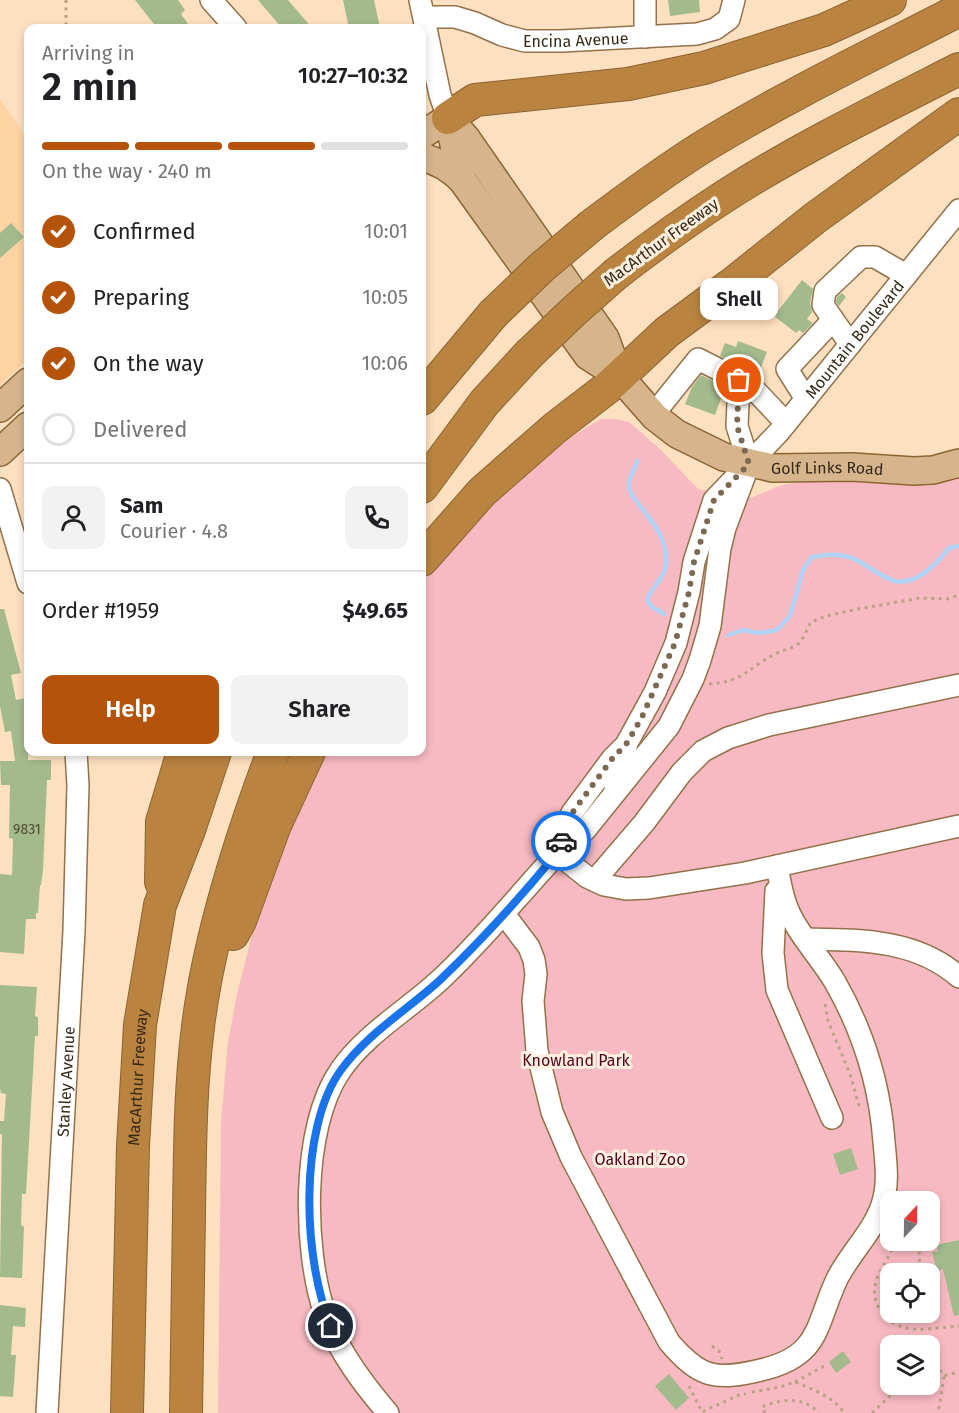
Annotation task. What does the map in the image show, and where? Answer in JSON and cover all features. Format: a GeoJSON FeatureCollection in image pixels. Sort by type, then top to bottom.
{"type":"FeatureCollection","features":[{"type":"Feature","properties":{"kind":"highway"},"geometry":{"type":"LineString","coordinates":[[435,119],[475,100],[628,84],[704,68],[824,30],[890,0]]}},
{"type":"Feature","properties":{"kind":"highway"},"geometry":{"type":"LineString","coordinates":[[426,394],[493,314],[542,267],[644,186],[747,121],[959,10]]}},
{"type":"Feature","properties":{"kind":"highway","name":"MacArthur Freeway"},"geometry":{"type":"LineString","coordinates":[[426,482],[484,403],[528,355],[617,273],[672,231],[781,162],[959,69]]}},
{"type":"Feature","properties":{"kind":"highway"},"geometry":{"type":"LineString","coordinates":[[426,555],[482,492],[555,428],[596,397],[667,332],[815,218],[959,114]]}},
{"type":"Feature","properties":{"kind":"highway"},"geometry":{"type":"LineString","coordinates":[[160,905],[162,822],[182,756]]}},
{"type":"Feature","properties":{"kind":"highway","name":"MacArthur Freeway"},"geometry":{"type":"LineString","coordinates":[[128,1413],[133,1146],[140,1036],[160,905],[189,830],[214,756]]}},
{"type":"Feature","properties":{"kind":"highway"},"geometry":{"type":"LineString","coordinates":[[186,1413],[190,1132],[198,1027],[227,894],[272,756]]}},
{"type":"Feature","properties":{"kind":"highway"},"geometry":{"type":"LineString","coordinates":[[206,982],[240,921],[275,825],[307,756]]}},
{"type":"Feature","properties":{"kind":"main road","name":"Golf Links Road"},"geometry":{"type":"LineString","coordinates":[[435,119],[462,180],[588,356],[619,376],[653,415],[677,434],[724,457],[773,468],[852,466],[914,471],[933,470],[959,463]]}},
{"type":"Feature","properties":{"kind":"main road","name":"Golf Links Road"},"geometry":{"type":"LineString","coordinates":[[435,119],[466,138],[605,338],[619,376]]}},
{"type":"Feature","properties":{"kind":"main road"},"geometry":{"type":"LineString","coordinates":[[426,158],[437,161],[462,180]]}},
{"type":"Feature","properties":{"kind":"main road"},"geometry":{"type":"LineString","coordinates":[[0,408],[24,386]]}},
{"type":"Feature","properties":{"kind":"main road"},"geometry":{"type":"LineString","coordinates":[[0,452],[24,430]]}},
{"type":"Feature","properties":{"kind":"street"},"geometry":{"type":"LineString","coordinates":[[211,0],[232,24]]}},
{"type":"Feature","properties":{"kind":"street"},"geometry":{"type":"LineString","coordinates":[[645,0],[645,37]]}},
{"type":"Feature","properties":{"kind":"street","name":"Encina Avenue"},"geometry":{"type":"LineString","coordinates":[[422,8],[476,23],[502,35],[525,41],[698,34],[715,29],[732,9]]}},
{"type":"Feature","properties":{"kind":"street","name":"Golf Links Road"},"geometry":{"type":"LineString","coordinates":[[422,8],[425,24]]}},
{"type":"Feature","properties":{"kind":"street","name":"Golf Links Road"},"geometry":{"type":"LineString","coordinates":[[426,27],[440,95],[435,119]]}},
{"type":"Feature","properties":{"kind":"street","name":"Mountain Boulevard"},"geometry":{"type":"LineString","coordinates":[[627,743],[662,675],[683,619],[694,562],[714,500],[786,423],[959,210]]}},
{"type":"Feature","properties":{"kind":"street"},"geometry":{"type":"LineString","coordinates":[[850,344],[823,305],[825,291],[861,257],[875,257],[906,275]]}},
{"type":"Feature","properties":{"kind":"street"},"geometry":{"type":"LineString","coordinates":[[806,399],[787,369],[833,320]]}},
{"type":"Feature","properties":{"kind":"street"},"geometry":{"type":"LineString","coordinates":[[653,415],[698,359],[751,386],[786,423]]}},
{"type":"Feature","properties":{"kind":"street"},"geometry":{"type":"LineString","coordinates":[[388,1413],[349,1361],[326,1315],[318,1290],[311,1235],[310,1205],[313,1146],[319,1117],[328,1092],[340,1071],[356,1051],[439,980],[504,914],[557,853],[576,839],[669,726],[693,679],[710,626],[720,548],[725,528],[749,464],[737,426],[739,380]]}},
{"type":"Feature","properties":{"kind":"street"},"geometry":{"type":"LineString","coordinates":[[0,489],[4,517],[24,572]]}},
{"type":"Feature","properties":{"kind":"street"},"geometry":{"type":"LineString","coordinates":[[683,619],[710,626]]}},
{"type":"Feature","properties":{"kind":"street"},"geometry":{"type":"LineString","coordinates":[[595,880],[632,838],[682,772],[703,751],[729,738],[769,725],[959,685]]}},
{"type":"Feature","properties":{"kind":"street"},"geometry":{"type":"LineString","coordinates":[[612,795],[618,781],[627,743]]}},
{"type":"Feature","properties":{"kind":"street"},"geometry":{"type":"LineString","coordinates":[[557,853],[572,813],[612,759],[627,743]]}},
{"type":"Feature","properties":{"kind":"street","name":"Stanley Avenue"},"geometry":{"type":"LineString","coordinates":[[47,1413],[74,932],[78,784],[76,756]]}},
{"type":"Feature","properties":{"kind":"street"},"geometry":{"type":"LineString","coordinates":[[557,853],[604,885],[626,889],[649,888],[777,866],[959,826]]}},
{"type":"Feature","properties":{"kind":"street"},"geometry":{"type":"LineString","coordinates":[[504,914],[529,947],[534,960],[536,974],[533,1001],[537,1051],[545,1089],[561,1136],[661,1330],[691,1365],[709,1374],[724,1376],[742,1374],[773,1367],[800,1352],[809,1344],[816,1334],[839,1276],[872,1226],[881,1207],[887,1182],[882,1114],[865,1050],[847,1006],[824,964],[787,908],[777,866]]}},
{"type":"Feature","properties":{"kind":"street"},"geometry":{"type":"LineString","coordinates":[[777,866],[773,953],[777,990],[832,1118]]}},
{"type":"Feature","properties":{"kind":"street"},"geometry":{"type":"LineString","coordinates":[[806,939],[865,940],[895,945],[936,960],[959,977]]}},
{"type":"Feature","properties":{"kind":"path"},"geometry":{"type":"LineString","coordinates":[[66,0],[66,24]]}},
{"type":"Feature","properties":{"kind":"path"},"geometry":{"type":"LineString","coordinates":[[693,679],[708,684],[737,679],[776,654],[800,642],[811,622],[826,616],[920,598],[947,599],[959,595]]}},
{"type":"Feature","properties":{"kind":"path"},"geometry":{"type":"LineString","coordinates":[[824,1001],[828,1021],[850,1074],[860,1110]]}},
{"type":"Feature","properties":{"kind":"path"},"geometry":{"type":"LineString","coordinates":[[872,1226],[894,1244],[874,1287],[877,1308],[892,1323],[912,1329],[959,1326]]}},
{"type":"Feature","properties":{"kind":"path"},"geometry":{"type":"LineString","coordinates":[[689,1386],[702,1412],[739,1395],[795,1382],[826,1365]]}},
{"type":"Feature","properties":{"kind":"path"},"geometry":{"type":"LineString","coordinates":[[940,1370],[944,1377],[940,1413]]}},
{"type":"Feature","properties":{"kind":"path"},"geometry":{"type":"LineString","coordinates":[[940,1378],[959,1372]]}},
{"type":"Feature","properties":{"kind":"path"},"geometry":{"type":"LineString","coordinates":[[795,1382],[829,1399],[844,1413]]}},
{"type":"Feature","properties":{"kind":"path"},"geometry":{"type":"LineString","coordinates":[[872,1413],[891,1395]]}},
{"type":"Feature","properties":{"kind":"path"},"geometry":{"type":"LineString","coordinates":[[765,1413],[762,1407],[773,1402],[790,1400],[811,1406],[819,1413]]}},
{"type":"Feature","properties":{"kind":"shaded area"},"geometry":{"type":"Polygon","coordinates":[[[0,99],[24,134],[24,363],[0,385],[0,99]]]}},
{"type":"Feature","properties":{"kind":"green space","name":"Knowland Park"},"geometry":{"type":"Polygon","coordinates":[[[601,419],[614,419],[629,422],[661,450],[698,489],[751,498],[779,486],[807,480],[892,481],[928,486],[959,477],[959,1413],[218,1413],[221,1122],[228,1042],[237,994],[256,919],[283,836],[318,756],[426,756],[426,579],[483,515],[527,472],[575,435],[601,419]]]}},
{"type":"Feature","properties":{"kind":"building"},"geometry":{"type":"Polygon","coordinates":[[[135,0],[178,0],[185,10],[181,14],[188,24],[154,24],[135,0]]]}},
{"type":"Feature","properties":{"kind":"building"},"geometry":{"type":"Polygon","coordinates":[[[258,0],[288,0],[309,24],[279,24],[258,0]]]}},
{"type":"Feature","properties":{"kind":"building"},"geometry":{"type":"Polygon","coordinates":[[[343,0],[374,0],[379,24],[348,24],[343,0]]]}},
{"type":"Feature","properties":{"kind":"building"},"geometry":{"type":"Polygon","coordinates":[[[668,0],[699,0],[700,12],[670,16],[668,0]]]}},
{"type":"Feature","properties":{"kind":"building"},"geometry":{"type":"Polygon","coordinates":[[[11,223],[24,237],[0,258],[0,233],[11,223]]]}},
{"type":"Feature","properties":{"kind":"building"},"geometry":{"type":"Polygon","coordinates":[[[802,280],[813,289],[810,303],[812,312],[807,319],[813,323],[803,333],[799,330],[796,333],[774,316],[802,280]]]}},
{"type":"Feature","properties":{"kind":"building"},"geometry":{"type":"Polygon","coordinates":[[[842,293],[846,297],[839,306],[836,302],[837,297],[842,293]]]}},
{"type":"Feature","properties":{"kind":"building"},"geometry":{"type":"Polygon","coordinates":[[[738,341],[767,352],[758,375],[720,356],[725,343],[736,347],[738,341]]]}},
{"type":"Feature","properties":{"kind":"building"},"geometry":{"type":"Polygon","coordinates":[[[701,375],[725,387],[715,415],[685,404],[692,387],[701,375]]]}},
{"type":"Feature","properties":{"kind":"building"},"geometry":{"type":"Polygon","coordinates":[[[0,609],[4,609],[21,673],[11,675],[16,700],[24,698],[24,756],[28,756],[28,760],[51,760],[51,780],[47,780],[43,870],[38,913],[36,913],[36,919],[26,919],[24,954],[0,952],[0,874],[12,875],[13,839],[9,838],[10,785],[1,785],[0,761],[15,761],[11,731],[5,732],[0,706],[0,609]]]}},
{"type":"Feature","properties":{"kind":"building"},"geometry":{"type":"Polygon","coordinates":[[[0,985],[37,987],[35,1016],[38,1017],[38,1036],[35,1036],[26,1194],[22,1194],[21,1225],[24,1227],[22,1278],[0,1277],[2,1134],[0,1134],[0,1121],[4,1121],[6,1094],[1,1093],[0,1088],[0,985]]]}},
{"type":"Feature","properties":{"kind":"building"},"geometry":{"type":"Polygon","coordinates":[[[851,1148],[858,1169],[840,1175],[833,1154],[851,1148]]]}},
{"type":"Feature","properties":{"kind":"building"},"geometry":{"type":"Polygon","coordinates":[[[959,1240],[959,1315],[954,1316],[943,1269],[940,1270],[940,1263],[935,1263],[932,1252],[940,1251],[940,1244],[959,1240]]]}},
{"type":"Feature","properties":{"kind":"building"},"geometry":{"type":"Polygon","coordinates":[[[0,1305],[26,1308],[25,1327],[13,1326],[11,1355],[16,1355],[13,1397],[0,1396],[0,1305]]]}},
{"type":"Feature","properties":{"kind":"building"},"geometry":{"type":"Polygon","coordinates":[[[843,1351],[851,1362],[836,1373],[829,1362],[843,1351]]]}},
{"type":"Feature","properties":{"kind":"building"},"geometry":{"type":"Polygon","coordinates":[[[669,1374],[689,1398],[676,1410],[655,1386],[669,1374]]]}},
{"type":"Feature","properties":{"kind":"waterway"},"geometry":{"type":"LineString","coordinates":[[637,461],[629,483],[630,490],[655,526],[665,550],[665,569],[647,600],[652,607],[664,614]]}},
{"type":"Feature","properties":{"kind":"waterway"},"geometry":{"type":"LineString","coordinates":[[729,635],[743,630],[759,633],[777,630],[790,616],[803,570],[812,557],[826,555],[849,557],[889,579],[903,582],[926,572],[949,548],[959,546]]}},
{"type":"Feature","properties":{"kind":"way so far"},"geometry":{"type":"LineString","coordinates":[[561,841],[572,813],[612,759],[627,743],[655,692],[683,619],[694,562],[714,500],[749,464],[737,426],[739,380]]}},
{"type":"Feature","properties":{"kind":"place","name":"Shell"},"geometry":{"type":"Point","coordinates":[739,380]}},
{"type":"Feature","properties":{"kind":"route"},"geometry":{"type":"LineString","coordinates":[[331,1326],[318,1290],[311,1235],[310,1205],[313,1146],[319,1117],[328,1092],[340,1071],[372,1035],[418,999],[487,933],[557,853],[561,841]]}},
{"type":"Feature","properties":{"kind":"park label","name":"Oakland Zoo"},"geometry":{"type":"Point","coordinates":[640,1159]}}]}
